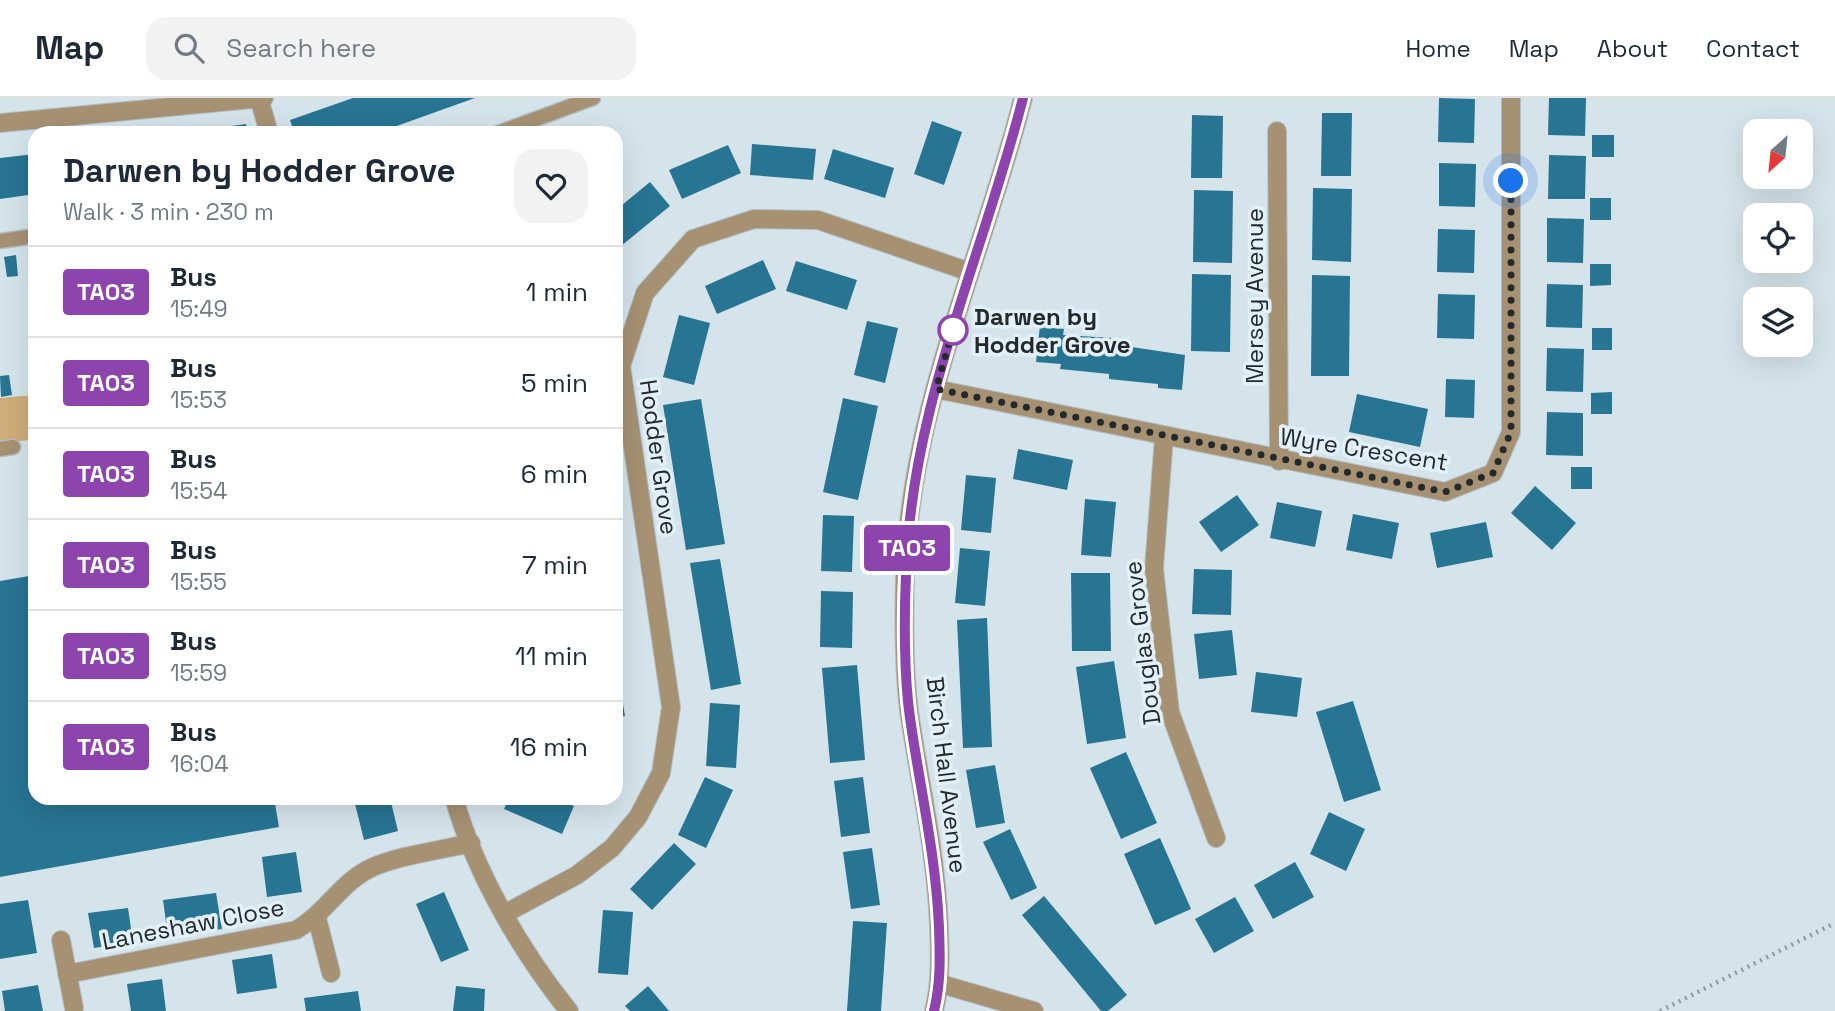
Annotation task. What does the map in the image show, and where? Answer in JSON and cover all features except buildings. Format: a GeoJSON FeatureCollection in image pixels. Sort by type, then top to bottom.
{"type":"FeatureCollection","features":[{"type":"Feature","properties":{"kind":"street","name":"Birch Hall Avenue"},"geometry":{"type":"LineString","coordinates":[[934,1011],[941,984],[936,867],[910,714],[905,575],[911,504],[936,389],[970,272],[1006,163],[1023,98]]}},
{"type":"Feature","properties":{"kind":"street","name":"Wyre Crescent"},"geometry":{"type":"LineString","coordinates":[[936,389],[1279,461],[1445,492],[1493,473],[1511,432],[1511,98]]}},
{"type":"Feature","properties":{"kind":"street"},"geometry":{"type":"LineString","coordinates":[[0,123],[261,99],[267,126]]}},
{"type":"Feature","properties":{"kind":"street","name":"Mersey Avenue"},"geometry":{"type":"LineString","coordinates":[[1277,131],[1279,461]]}},
{"type":"Feature","properties":{"kind":"street","name":"Hodder Grove"},"geometry":{"type":"LineString","coordinates":[[623,360],[645,293],[693,239],[754,219],[818,220],[970,272]]}},
{"type":"Feature","properties":{"kind":"street","name":"Hodder Grove"},"geometry":{"type":"LineString","coordinates":[[504,914],[577,874],[612,848],[638,817],[661,772],[671,707],[623,380]]}},
{"type":"Feature","properties":{"kind":"street","name":"Douglas Grove"},"geometry":{"type":"LineString","coordinates":[[1164,437],[1154,568],[1170,712],[1216,838]]}},
{"type":"Feature","properties":{"kind":"street"},"geometry":{"type":"LineString","coordinates":[[457,805],[504,914],[543,979],[569,1011]]}},
{"type":"Feature","properties":{"kind":"street","name":"Laneshaw Close"},"geometry":{"type":"LineString","coordinates":[[68,974],[296,930],[317,918],[341,889],[371,868],[471,843]]}},
{"type":"Feature","properties":{"kind":"street"},"geometry":{"type":"LineString","coordinates":[[317,918],[331,973]]}},
{"type":"Feature","properties":{"kind":"street"},"geometry":{"type":"LineString","coordinates":[[61,940],[74,1009]]}},
{"type":"Feature","properties":{"kind":"street"},"geometry":{"type":"LineString","coordinates":[[941,984],[1034,1011]]}},
{"type":"Feature","properties":{"kind":"lane"},"geometry":{"type":"LineString","coordinates":[[517,126],[593,98]]}},
{"type":"Feature","properties":{"kind":"lane"},"geometry":{"type":"LineString","coordinates":[[0,241],[28,237]]}},
{"type":"Feature","properties":{"kind":"path"},"geometry":{"type":"LineString","coordinates":[[1660,1011],[1835,923]]}},
{"type":"Feature","properties":{"kind":"shaded area"},"geometry":{"type":"Polygon","coordinates":[[[28,396],[28,440],[0,444],[0,398],[28,396]]]}},
{"type":"Feature","properties":{"kind":"bus line","name":"TA03"},"geometry":{"type":"LineString","coordinates":[[934,1011],[941,984],[936,867],[910,714],[905,575],[911,504],[924,432],[970,272],[1006,163],[1023,98]]}},
{"type":"Feature","properties":{"kind":"place","name":"Darwen by Hodder Grove"},"geometry":{"type":"Point","coordinates":[953,330]}},
{"type":"Feature","properties":{"kind":"route"},"geometry":{"type":"LineString","coordinates":[[953,330],[956,319],[936,389],[1279,461],[1445,492],[1493,473],[1511,432],[1511,181]]}}]}
